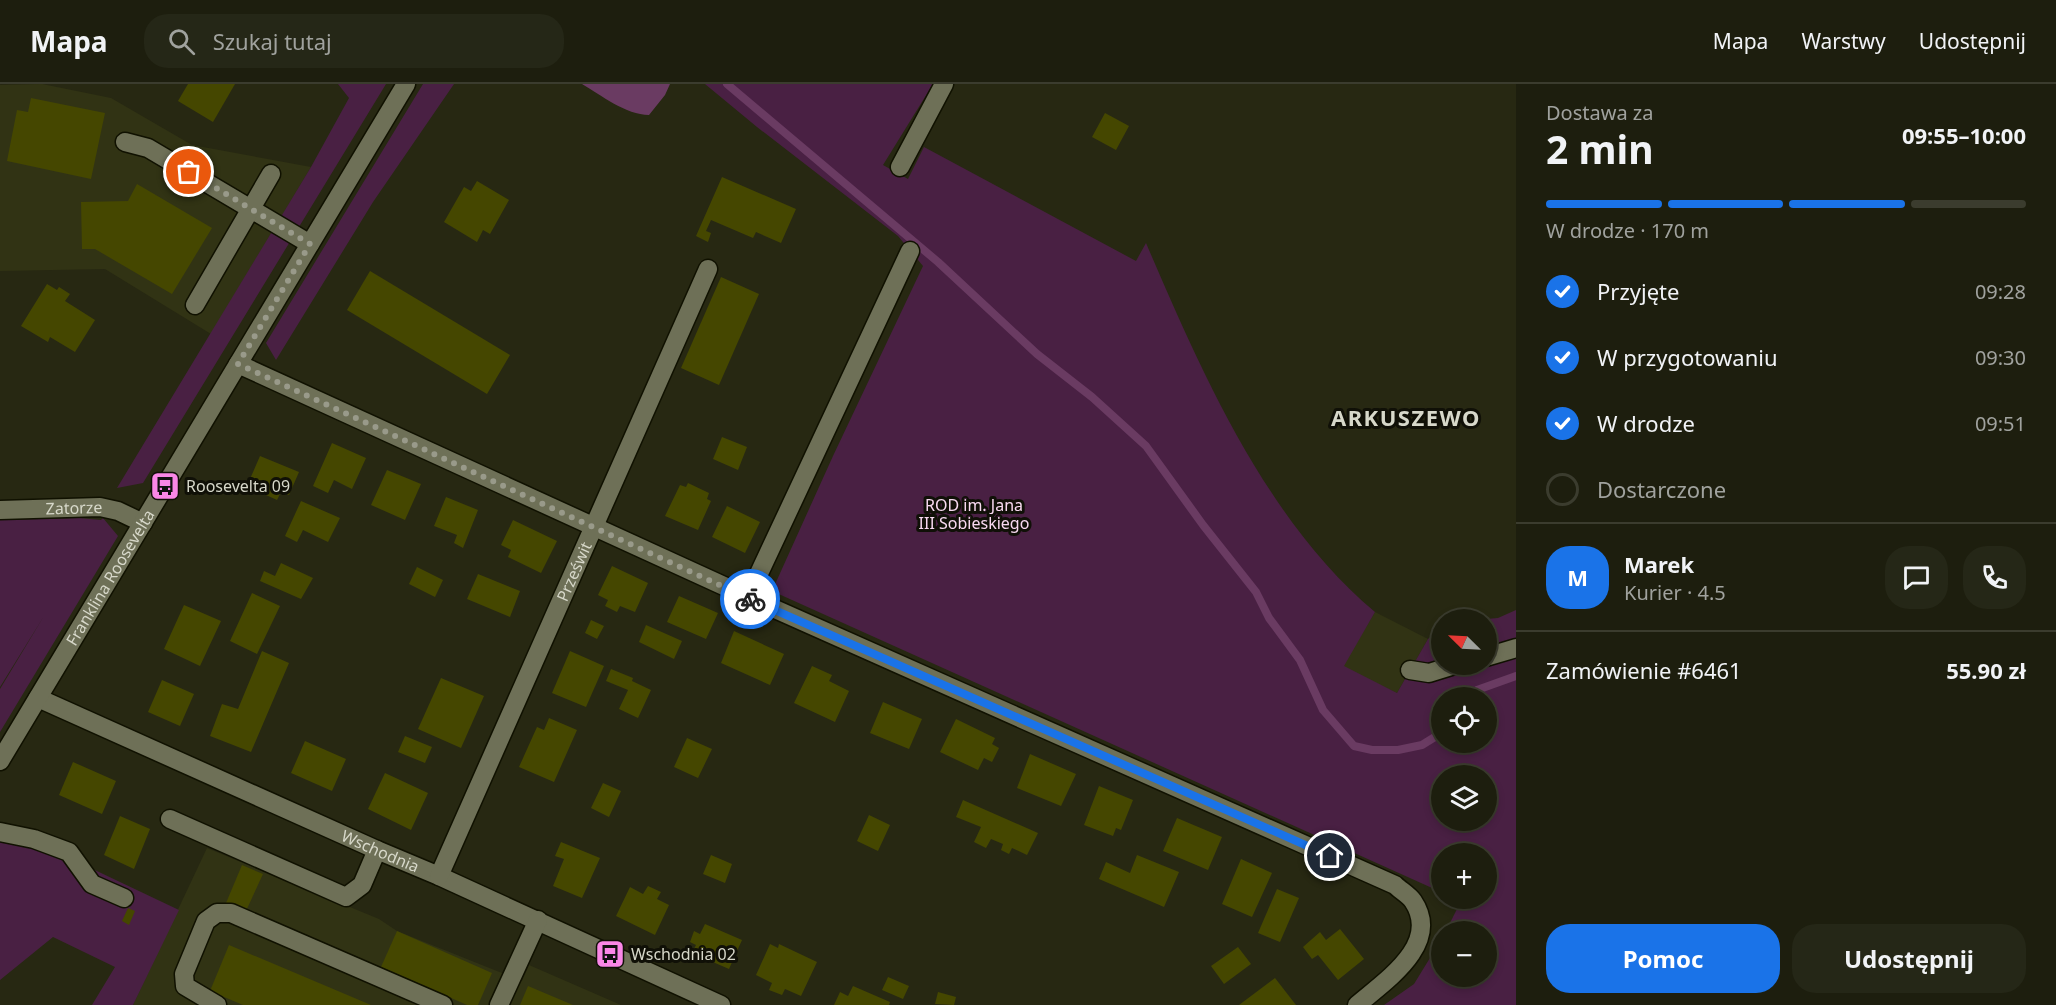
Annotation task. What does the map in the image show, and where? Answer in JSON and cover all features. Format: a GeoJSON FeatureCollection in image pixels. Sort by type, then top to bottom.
{"type":"FeatureCollection","features":[{"type":"Feature","properties":{"kind":"street","name":"Franklina Roosevelta"},"geometry":{"type":"LineString","coordinates":[[0,761],[406,84]]}},
{"type":"Feature","properties":{"kind":"street"},"geometry":{"type":"LineString","coordinates":[[900,167],[944,84]]}},
{"type":"Feature","properties":{"kind":"street"},"geometry":{"type":"LineString","coordinates":[[125,142],[148,148],[310,244]]}},
{"type":"Feature","properties":{"kind":"street"},"geometry":{"type":"LineString","coordinates":[[195,305],[271,174]]}},
{"type":"Feature","properties":{"kind":"street"},"geometry":{"type":"LineString","coordinates":[[748,597],[910,251]]}},
{"type":"Feature","properties":{"kind":"street","name":"Prześwit"},"geometry":{"type":"LineString","coordinates":[[439,876],[708,268]]}},
{"type":"Feature","properties":{"kind":"street"},"geometry":{"type":"LineString","coordinates":[[238,364],[748,597],[1395,885],[1412,900],[1421,922],[1416,948],[1400,968],[1357,1005]]}},
{"type":"Feature","properties":{"kind":"street","name":"Zatorze"},"geometry":{"type":"LineString","coordinates":[[0,510],[100,507],[118,511],[143,523]]}},
{"type":"Feature","properties":{"kind":"street"},"geometry":{"type":"LineString","coordinates":[[1497,654],[1516,648]]}},
{"type":"Feature","properties":{"kind":"street"},"geometry":{"type":"LineString","coordinates":[[1410,670],[1431,672]]}},
{"type":"Feature","properties":{"kind":"street","name":"Wschodnia"},"geometry":{"type":"LineString","coordinates":[[38,698],[538,920],[721,1005]]}},
{"type":"Feature","properties":{"kind":"street"},"geometry":{"type":"LineString","coordinates":[[170,819],[346,897],[362,885],[377,850]]}},
{"type":"Feature","properties":{"kind":"street"},"geometry":{"type":"LineString","coordinates":[[0,832],[34,839],[69,852],[92,884],[124,898]]}},
{"type":"Feature","properties":{"kind":"street"},"geometry":{"type":"LineString","coordinates":[[217,1005],[185,986],[184,974],[206,921],[217,913],[231,913],[443,1005]]}},
{"type":"Feature","properties":{"kind":"street"},"geometry":{"type":"LineString","coordinates":[[500,1005],[538,920]]}},
{"type":"Feature","properties":{"kind":"shaded area"},"geometry":{"type":"Polygon","coordinates":[[[42,84],[111,98],[192,145],[311,167],[211,334],[105,269],[0,271],[0,85],[42,84]]]}},
{"type":"Feature","properties":{"kind":"shaded area"},"geometry":{"type":"Polygon","coordinates":[[[582,84],[670,84],[665,95],[649,115],[623,108],[582,84]]]}},
{"type":"Feature","properties":{"kind":"shaded area"},"geometry":{"type":"Polygon","coordinates":[[[1375,612],[1428,639],[1397,693],[1342,667],[1375,612]]]}},
{"type":"Feature","properties":{"kind":"shaded area"},"geometry":{"type":"Polygon","coordinates":[[[207,848],[379,919],[397,931],[522,981],[529,965],[621,1005],[133,1005],[207,848]]]}},
{"type":"Feature","properties":{"kind":"green space"},"geometry":{"type":"Polygon","coordinates":[[[338,84],[386,84],[143,483],[117,488],[311,167],[349,98],[338,84]]]}},
{"type":"Feature","properties":{"kind":"green space"},"geometry":{"type":"Polygon","coordinates":[[[423,84],[454,84],[373,202],[276,360],[266,343],[423,84]]]}},
{"type":"Feature","properties":{"kind":"green space","name":"ROD im. Jana III Sobieskiego"},"geometry":{"type":"Polygon","coordinates":[[[705,84],[933,84],[883,165],[908,179],[924,147],[1136,261],[1146,243],[1214,392],[1269,489],[1301,534],[1336,575],[1375,612],[1344,666],[1397,693],[1431,636],[1431,675],[1497,675],[1497,618],[1516,610],[1516,1005],[1384,1005],[1414,984],[1431,956],[1431,987],[1497,987],[1497,921],[1451,921],[1457,909],[1497,909],[1497,843],[1431,843],[1431,888],[772,591],[923,266],[898,236],[705,84]]]}},
{"type":"Feature","properties":{"kind":"green space"},"geometry":{"type":"Polygon","coordinates":[[[79,518],[101,520],[103,518],[118,536],[0,732],[0,689],[44,616],[0,687],[0,520],[79,518]]]}},
{"type":"Feature","properties":{"kind":"green space"},"geometry":{"type":"Polygon","coordinates":[[[2,826],[179,910],[133,1005],[92,1005],[115,967],[53,937],[0,980],[0,829],[2,826]]]}},
{"type":"Feature","properties":{"kind":"building"},"geometry":{"type":"Polygon","coordinates":[[[188,84],[235,84],[213,122],[178,101],[188,84]]]}},
{"type":"Feature","properties":{"kind":"building"},"geometry":{"type":"Polygon","coordinates":[[[31,98],[105,113],[91,179],[7,161],[17,110],[28,112],[31,98]]]}},
{"type":"Feature","properties":{"kind":"building"},"geometry":{"type":"Polygon","coordinates":[[[1105,113],[1129,126],[1116,150],[1092,137],[1105,113]]]}},
{"type":"Feature","properties":{"kind":"building"},"geometry":{"type":"Polygon","coordinates":[[[722,177],[796,209],[781,243],[756,232],[753,238],[711,220],[706,231],[711,233],[708,242],[696,236],[722,177]]]}},
{"type":"Feature","properties":{"kind":"building"},"geometry":{"type":"Polygon","coordinates":[[[477,181],[509,200],[490,234],[483,230],[477,242],[444,222],[464,187],[471,191],[477,181]]]}},
{"type":"Feature","properties":{"kind":"building"},"geometry":{"type":"Polygon","coordinates":[[[137,184],[212,228],[172,294],[95,249],[82,249],[81,202],[128,201],[137,184]]]}},
{"type":"Feature","properties":{"kind":"building"},"geometry":{"type":"Polygon","coordinates":[[[370,271],[510,355],[487,394],[347,310],[370,271]]]}},
{"type":"Feature","properties":{"kind":"building"},"geometry":{"type":"Polygon","coordinates":[[[721,277],[759,294],[719,385],[681,368],[721,277]]]}},
{"type":"Feature","properties":{"kind":"building"},"geometry":{"type":"Polygon","coordinates":[[[47,284],[57,290],[59,287],[70,294],[65,301],[95,320],[75,352],[50,337],[48,342],[21,326],[47,284]]]}},
{"type":"Feature","properties":{"kind":"building"},"geometry":{"type":"Polygon","coordinates":[[[722,437],[747,447],[738,470],[713,459],[722,437]]]}},
{"type":"Feature","properties":{"kind":"building"},"geometry":{"type":"Polygon","coordinates":[[[332,443],[366,458],[352,489],[334,480],[328,493],[313,486],[332,443]]]}},
{"type":"Feature","properties":{"kind":"building"},"geometry":{"type":"Polygon","coordinates":[[[260,456],[299,472],[289,495],[281,492],[277,500],[266,495],[269,487],[250,479],[260,456]]]}},
{"type":"Feature","properties":{"kind":"building"},"geometry":{"type":"Polygon","coordinates":[[[387,470],[421,484],[405,520],[371,505],[387,470]]]}},
{"type":"Feature","properties":{"kind":"building"},"geometry":{"type":"Polygon","coordinates":[[[688,483],[709,493],[707,499],[711,501],[698,530],[665,516],[680,485],[686,487],[688,483]]]}},
{"type":"Feature","properties":{"kind":"building"},"geometry":{"type":"Polygon","coordinates":[[[446,497],[478,510],[463,548],[454,543],[457,535],[434,526],[446,497]]]}},
{"type":"Feature","properties":{"kind":"building"},"geometry":{"type":"Polygon","coordinates":[[[301,501],[340,518],[328,542],[303,530],[297,542],[285,536],[301,501]]]}},
{"type":"Feature","properties":{"kind":"building"},"geometry":{"type":"Polygon","coordinates":[[[727,506],[760,522],[745,553],[712,537],[727,506]]]}},
{"type":"Feature","properties":{"kind":"building"},"geometry":{"type":"Polygon","coordinates":[[[513,520],[557,541],[541,573],[508,557],[511,550],[501,545],[513,520]]]}},
{"type":"Feature","properties":{"kind":"building"},"geometry":{"type":"Polygon","coordinates":[[[281,563],[313,578],[301,599],[260,581],[264,571],[275,576],[281,563]]]}},
{"type":"Feature","properties":{"kind":"building"},"geometry":{"type":"Polygon","coordinates":[[[612,566],[648,583],[635,612],[620,606],[617,612],[605,606],[608,600],[598,595],[612,566]]]}},
{"type":"Feature","properties":{"kind":"building"},"geometry":{"type":"Polygon","coordinates":[[[417,567],[443,580],[435,597],[409,584],[417,567]]]}},
{"type":"Feature","properties":{"kind":"building"},"geometry":{"type":"Polygon","coordinates":[[[478,574],[520,591],[510,617],[467,599],[478,574]]]}},
{"type":"Feature","properties":{"kind":"building"},"geometry":{"type":"Polygon","coordinates":[[[252,593],[280,606],[257,654],[230,641],[252,593]]]}},
{"type":"Feature","properties":{"kind":"building"},"geometry":{"type":"Polygon","coordinates":[[[679,596],[718,613],[706,639],[667,622],[679,596]]]}},
{"type":"Feature","properties":{"kind":"building"},"geometry":{"type":"Polygon","coordinates":[[[184,605],[221,621],[200,666],[164,649],[184,605]]]}},
{"type":"Feature","properties":{"kind":"building"},"geometry":{"type":"Polygon","coordinates":[[[591,620],[604,626],[597,639],[585,633],[591,620]]]}},
{"type":"Feature","properties":{"kind":"building"},"geometry":{"type":"Polygon","coordinates":[[[646,625],[682,641],[674,659],[639,642],[646,625]]]}},
{"type":"Feature","properties":{"kind":"building"},"geometry":{"type":"Polygon","coordinates":[[[734,631],[784,654],[770,685],[721,663],[734,631]]]}},
{"type":"Feature","properties":{"kind":"building"},"geometry":{"type":"Polygon","coordinates":[[[262,651],[289,663],[251,752],[210,736],[222,704],[238,709],[262,651]]]}},
{"type":"Feature","properties":{"kind":"building"},"geometry":{"type":"Polygon","coordinates":[[[570,651],[604,666],[586,707],[552,693],[570,651]]]}},
{"type":"Feature","properties":{"kind":"building"},"geometry":{"type":"Polygon","coordinates":[[[812,666],[832,675],[829,681],[849,691],[835,722],[794,703],[812,666]]]}},
{"type":"Feature","properties":{"kind":"building"},"geometry":{"type":"Polygon","coordinates":[[[611,669],[633,678],[632,681],[651,690],[638,718],[619,709],[628,690],[606,681],[611,669]]]}},
{"type":"Feature","properties":{"kind":"building"},"geometry":{"type":"Polygon","coordinates":[[[441,678],[484,696],[461,748],[418,729],[441,678]]]}},
{"type":"Feature","properties":{"kind":"building"},"geometry":{"type":"Polygon","coordinates":[[[162,680],[194,694],[180,726],[148,712],[162,680]]]}},
{"type":"Feature","properties":{"kind":"building"},"geometry":{"type":"Polygon","coordinates":[[[883,702],[922,719],[909,749],[870,733],[883,702]]]}},
{"type":"Feature","properties":{"kind":"building"},"geometry":{"type":"Polygon","coordinates":[[[549,718],[577,730],[554,782],[519,767],[537,727],[544,730],[549,718]]]}},
{"type":"Feature","properties":{"kind":"building"},"geometry":{"type":"Polygon","coordinates":[[[956,719],[995,738],[992,744],[999,748],[992,762],[984,758],[978,770],[940,752],[956,719]]]}},
{"type":"Feature","properties":{"kind":"building"},"geometry":{"type":"Polygon","coordinates":[[[405,736],[432,747],[425,763],[398,752],[405,736]]]}},
{"type":"Feature","properties":{"kind":"building"},"geometry":{"type":"Polygon","coordinates":[[[687,738],[712,749],[698,778],[674,767],[687,738]]]}},
{"type":"Feature","properties":{"kind":"building"},"geometry":{"type":"Polygon","coordinates":[[[305,741],[346,759],[332,791],[291,773],[305,741]]]}},
{"type":"Feature","properties":{"kind":"building"},"geometry":{"type":"Polygon","coordinates":[[[1030,754],[1076,774],[1061,806],[1017,788],[1030,754]]]}},
{"type":"Feature","properties":{"kind":"building"},"geometry":{"type":"Polygon","coordinates":[[[73,762],[116,781],[102,814],[59,795],[73,762]]]}},
{"type":"Feature","properties":{"kind":"building"},"geometry":{"type":"Polygon","coordinates":[[[385,773],[428,793],[411,830],[368,809],[385,773]]]}},
{"type":"Feature","properties":{"kind":"building"},"geometry":{"type":"Polygon","coordinates":[[[603,783],[621,791],[609,817],[591,808],[603,783]]]}},
{"type":"Feature","properties":{"kind":"building"},"geometry":{"type":"Polygon","coordinates":[[[1099,786],[1133,800],[1121,830],[1116,828],[1113,836],[1084,825],[1099,786]]]}},
{"type":"Feature","properties":{"kind":"building"},"geometry":{"type":"Polygon","coordinates":[[[963,800],[1038,833],[1027,855],[1012,848],[1009,854],[1001,850],[1003,844],[991,839],[986,848],[974,842],[981,827],[956,817],[963,800]]]}},
{"type":"Feature","properties":{"kind":"building"},"geometry":{"type":"Polygon","coordinates":[[[869,815],[890,825],[878,851],[857,841],[869,815]]]}},
{"type":"Feature","properties":{"kind":"building"},"geometry":{"type":"Polygon","coordinates":[[[120,816],[150,829],[134,869],[104,855],[120,816]]]}},
{"type":"Feature","properties":{"kind":"building"},"geometry":{"type":"Polygon","coordinates":[[[1177,818],[1222,837],[1208,870],[1163,851],[1177,818]]]}},
{"type":"Feature","properties":{"kind":"building"},"geometry":{"type":"Polygon","coordinates":[[[561,842],[600,858],[582,898],[553,886],[564,859],[555,856],[561,842]]]}},
{"type":"Feature","properties":{"kind":"building"},"geometry":{"type":"Polygon","coordinates":[[[711,855],[732,864],[725,883],[703,874],[711,855]]]}},
{"type":"Feature","properties":{"kind":"building"},"geometry":{"type":"Polygon","coordinates":[[[1137,855],[1179,872],[1164,907],[1099,879],[1106,862],[1130,873],[1137,855]]]}},
{"type":"Feature","properties":{"kind":"building"},"geometry":{"type":"Polygon","coordinates":[[[1241,859],[1272,873],[1252,917],[1222,904],[1241,859]]]}},
{"type":"Feature","properties":{"kind":"building"},"geometry":{"type":"Polygon","coordinates":[[[242,865],[263,874],[246,911],[226,903],[242,865]]]}},
{"type":"Feature","properties":{"kind":"building"},"geometry":{"type":"Polygon","coordinates":[[[648,886],[661,892],[657,899],[669,905],[655,935],[616,916],[630,887],[643,894],[648,886]]]}},
{"type":"Feature","properties":{"kind":"building"},"geometry":{"type":"Polygon","coordinates":[[[1277,889],[1299,898],[1280,942],[1258,933],[1277,889]]]}},
{"type":"Feature","properties":{"kind":"building"},"geometry":{"type":"Polygon","coordinates":[[[128,908],[135,911],[129,925],[122,921],[128,908]]]}},
{"type":"Feature","properties":{"kind":"building"},"geometry":{"type":"Polygon","coordinates":[[[705,924],[742,940],[729,969],[692,953],[696,945],[690,942],[694,931],[700,934],[705,924]]]}},
{"type":"Feature","properties":{"kind":"building"},"geometry":{"type":"Polygon","coordinates":[[[1340,929],[1364,959],[1338,980],[1318,955],[1312,959],[1303,947],[1320,932],[1326,940],[1340,929]]]}},
{"type":"Feature","properties":{"kind":"building"},"geometry":{"type":"Polygon","coordinates":[[[397,931],[492,973],[478,1005],[467,1005],[381,967],[397,931]]]}},
{"type":"Feature","properties":{"kind":"building"},"geometry":{"type":"Polygon","coordinates":[[[770,944],[778,948],[779,944],[817,962],[801,996],[785,989],[782,995],[769,990],[772,983],[756,975],[770,944]]]}},
{"type":"Feature","properties":{"kind":"building"},"geometry":{"type":"Polygon","coordinates":[[[229,945],[371,1005],[243,1005],[210,991],[229,945]]]}},
{"type":"Feature","properties":{"kind":"building"},"geometry":{"type":"Polygon","coordinates":[[[1238,947],[1251,964],[1224,984],[1211,966],[1238,947]]]}},
{"type":"Feature","properties":{"kind":"building"},"geometry":{"type":"Polygon","coordinates":[[[888,977],[909,986],[903,999],[882,990],[888,977]]]}},
{"type":"Feature","properties":{"kind":"building"},"geometry":{"type":"Polygon","coordinates":[[[1275,978],[1296,1005],[1239,1005],[1275,978]]]}},
{"type":"Feature","properties":{"kind":"building"},"geometry":{"type":"Polygon","coordinates":[[[528,986],[573,1005],[520,1005],[528,986]]]}},
{"type":"Feature","properties":{"kind":"building"},"geometry":{"type":"Polygon","coordinates":[[[853,986],[890,1002],[889,1005],[834,1005],[840,992],[848,996],[853,986]]]}},
{"type":"Feature","properties":{"kind":"building"},"geometry":{"type":"Polygon","coordinates":[[[938,992],[956,997],[954,1005],[935,1004],[938,992]]]}},
{"type":"Feature","properties":{"kind":"waterway"},"geometry":{"type":"LineString","coordinates":[[727,84],[938,262],[1037,354],[1092,397],[1146,446],[1203,525],[1256,592],[1269,618],[1300,660],[1323,710],[1354,746],[1372,750],[1398,750],[1422,745],[1431,739]]}},
{"type":"Feature","properties":{"kind":"waterway"},"geometry":{"type":"LineString","coordinates":[[1485,687],[1516,676]]}},
{"type":"Feature","properties":{"kind":"way so far"},"geometry":{"type":"LineString","coordinates":[[189,172],[310,244],[238,364],[750,599]]}},
{"type":"Feature","properties":{"kind":"place","name":"Roosevelta 09"},"geometry":{"type":"Point","coordinates":[165,486]}},
{"type":"Feature","properties":{"kind":"place","name":"Wschodnia 02"},"geometry":{"type":"Point","coordinates":[610,954]}},
{"type":"Feature","properties":{"kind":"district","name":"ARKUSZEWO"},"geometry":{"type":"Point","coordinates":[1406,417]}},
{"type":"Feature","properties":{"kind":"route"},"geometry":{"type":"LineString","coordinates":[[750,599],[1330,856]]}}]}
